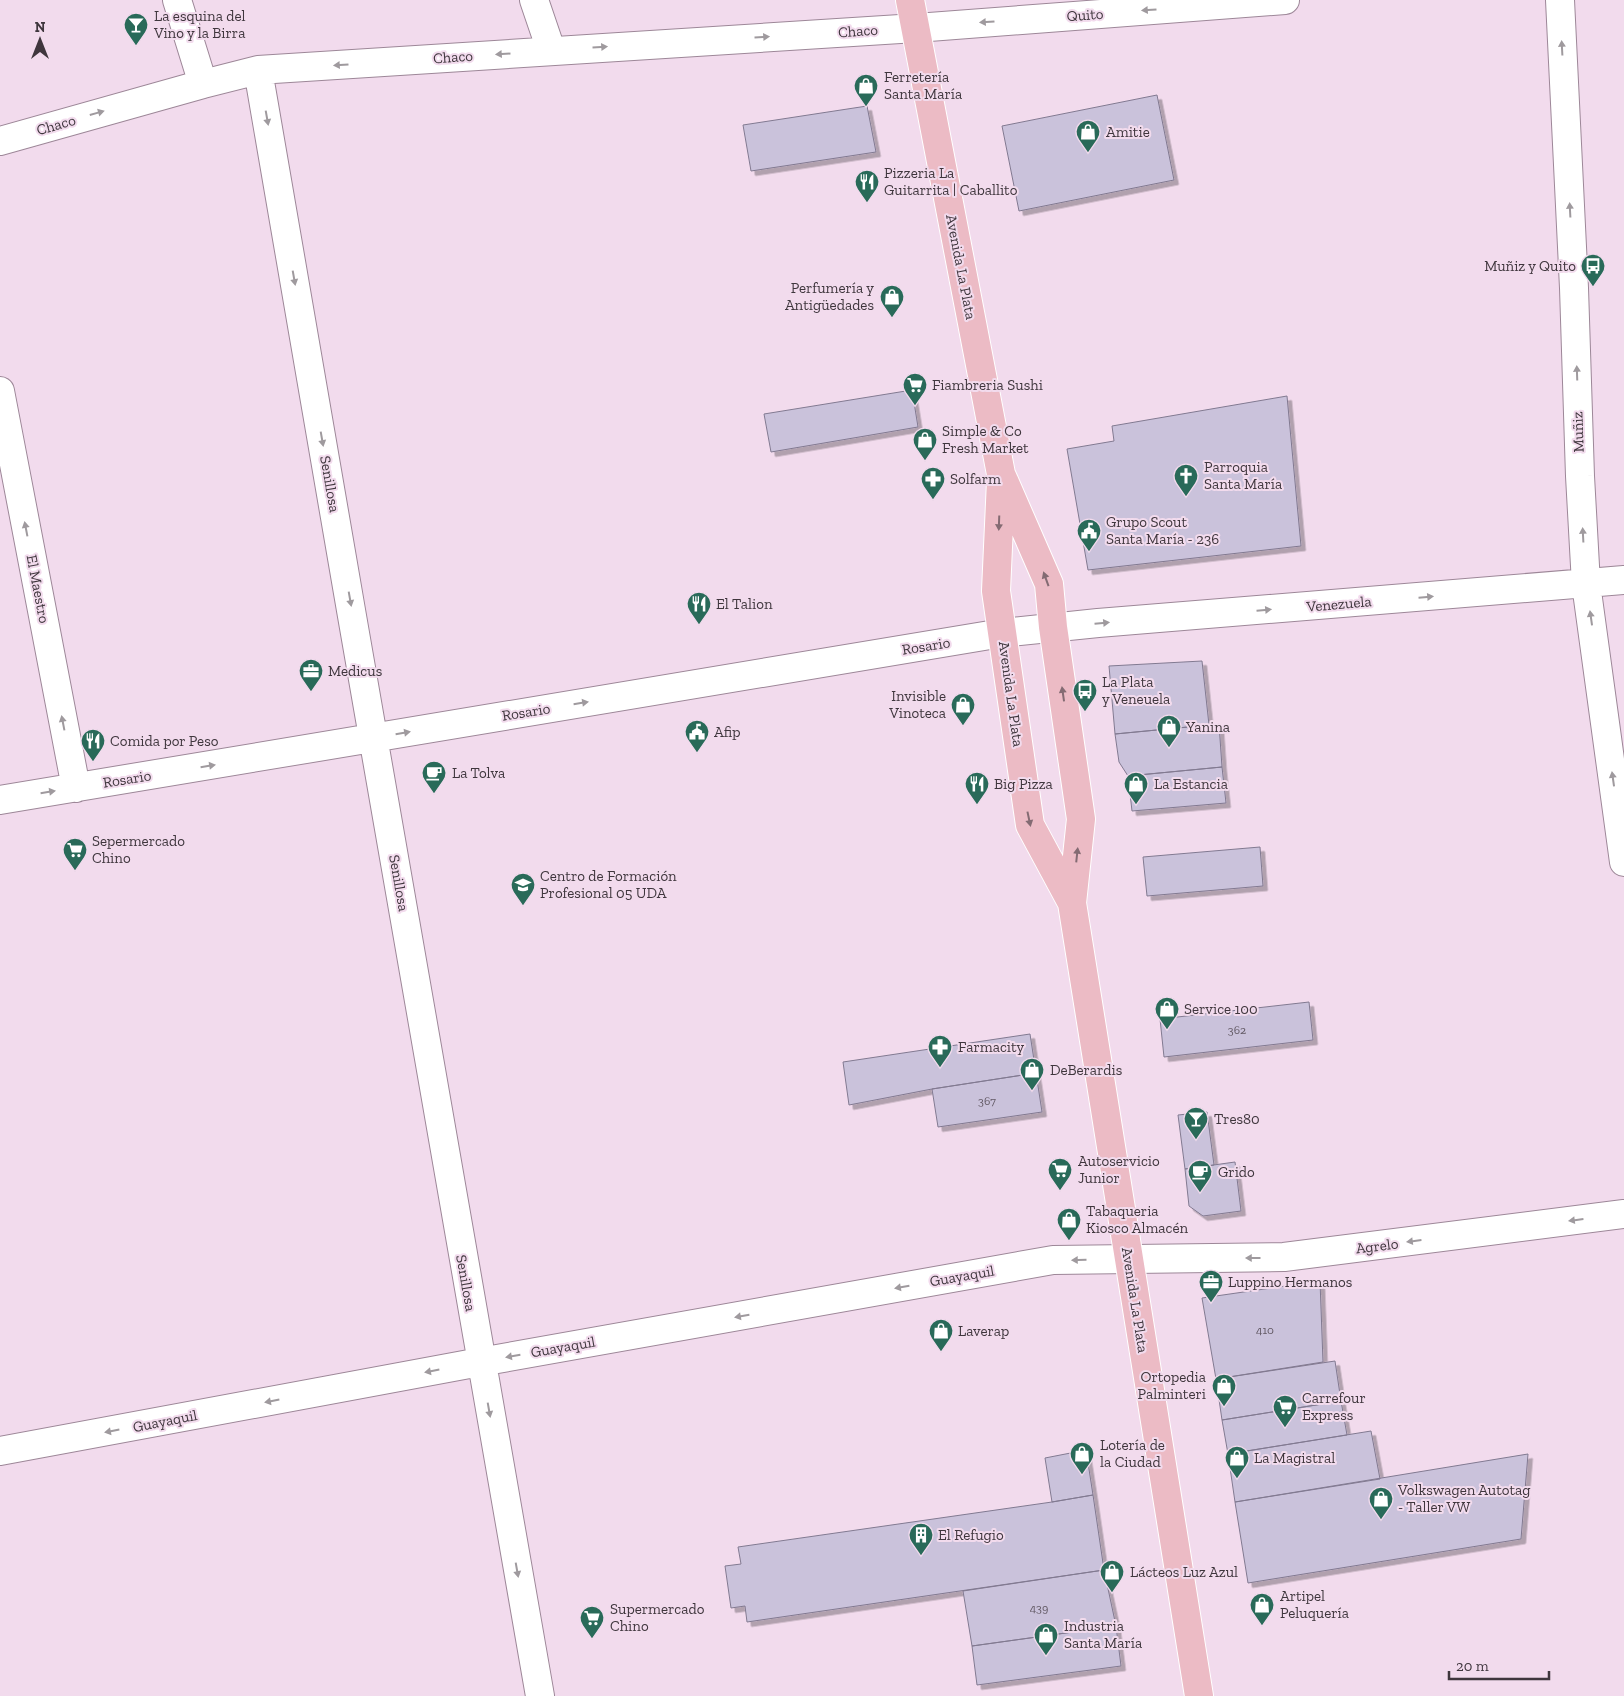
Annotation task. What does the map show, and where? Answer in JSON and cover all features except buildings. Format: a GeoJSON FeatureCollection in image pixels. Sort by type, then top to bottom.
{"type":"FeatureCollection","features":[{"type":"Feature","properties":{"kind":"main road","name":"Avenida La Plata"},"geometry":{"type":"LineString","coordinates":[[910,0],[1001,474],[1049,584],[1053,627],[1081,819],[1072,904],[1199,1696]]}},
{"type":"Feature","properties":{"kind":"main road","name":"Avenida La Plata"},"geometry":{"type":"LineString","coordinates":[[1001,474],[996,591],[1030,825],[1072,904]]}},
{"type":"Feature","properties":{"kind":"street"},"geometry":{"type":"LineString","coordinates":[[177,0],[203,84]]}},
{"type":"Feature","properties":{"kind":"street"},"geometry":{"type":"LineString","coordinates":[[534,0],[552,50]]}},
{"type":"Feature","properties":{"kind":"street","name":"Quito"},"geometry":{"type":"LineString","coordinates":[[916,28],[1285,0]]}},
{"type":"Feature","properties":{"kind":"street","name":"Muñiz"},"geometry":{"type":"LineString","coordinates":[[1560,0],[1586,584],[1624,862]]}},
{"type":"Feature","properties":{"kind":"street","name":"Chaco"},"geometry":{"type":"LineString","coordinates":[[0,141],[258,70],[916,28]]}},
{"type":"Feature","properties":{"kind":"street","name":"Senillosa"},"geometry":{"type":"LineString","coordinates":[[258,70],[480,1362],[540,1696]]}},
{"type":"Feature","properties":{"kind":"street","name":"El Maestro"},"geometry":{"type":"LineString","coordinates":[[0,391],[76,788]]}},
{"type":"Feature","properties":{"kind":"street","name":"Venezuela"},"geometry":{"type":"LineString","coordinates":[[1053,627],[1624,580]]}},
{"type":"Feature","properties":{"kind":"street","name":"Rosario"},"geometry":{"type":"LineString","coordinates":[[0,800],[1002,633],[1053,627]]}},
{"type":"Feature","properties":{"kind":"street","name":"Agrelo"},"geometry":{"type":"LineString","coordinates":[[1128,1258],[1284,1257],[1624,1214]]}},
{"type":"Feature","properties":{"kind":"street","name":"Guayaquil"},"geometry":{"type":"LineString","coordinates":[[0,1451],[480,1362],[1053,1260],[1128,1258]]}},
{"type":"Feature","properties":{"kind":"place","name":"La esquina del Vino y la Birra"},"geometry":{"type":"Point","coordinates":[136,46]}},
{"type":"Feature","properties":{"kind":"place","name":"Ferretería Santa María"},"geometry":{"type":"Point","coordinates":[866,107]}},
{"type":"Feature","properties":{"kind":"place","name":"Amitie"},"geometry":{"type":"Point","coordinates":[1088,153]}},
{"type":"Feature","properties":{"kind":"place","name":"Pizzeria La Guitarrita | Caballito"},"geometry":{"type":"Point","coordinates":[867,203]}},
{"type":"Feature","properties":{"kind":"place","name":"Muñiz y Quito"},"geometry":{"type":"Point","coordinates":[1593,287]}},
{"type":"Feature","properties":{"kind":"place","name":"Perfumería y Antigüedades"},"geometry":{"type":"Point","coordinates":[892,318]}},
{"type":"Feature","properties":{"kind":"place","name":"Fiambreria Sushi"},"geometry":{"type":"Point","coordinates":[915,406]}},
{"type":"Feature","properties":{"kind":"place","name":"Simple & Co Fresh Market"},"geometry":{"type":"Point","coordinates":[925,461]}},
{"type":"Feature","properties":{"kind":"place","name":"Parroquia Santa María"},"geometry":{"type":"Point","coordinates":[1186,497]}},
{"type":"Feature","properties":{"kind":"place","name":"Solfarm"},"geometry":{"type":"Point","coordinates":[933,500]}},
{"type":"Feature","properties":{"kind":"place","name":"Grupo Scout Santa María - 236"},"geometry":{"type":"Point","coordinates":[1089,552]}},
{"type":"Feature","properties":{"kind":"place","name":"El Talion"},"geometry":{"type":"Point","coordinates":[699,625]}},
{"type":"Feature","properties":{"kind":"place","name":"Medicus"},"geometry":{"type":"Point","coordinates":[311,692]}},
{"type":"Feature","properties":{"kind":"place","name":"La Plata y Veneuela"},"geometry":{"type":"Point","coordinates":[1085,712]}},
{"type":"Feature","properties":{"kind":"place","name":"Invisible Vinoteca"},"geometry":{"type":"Point","coordinates":[963,726]}},
{"type":"Feature","properties":{"kind":"place","name":"Yanina"},"geometry":{"type":"Point","coordinates":[1169,748]}},
{"type":"Feature","properties":{"kind":"place","name":"Afip"},"geometry":{"type":"Point","coordinates":[697,753]}},
{"type":"Feature","properties":{"kind":"place","name":"Comida por Peso"},"geometry":{"type":"Point","coordinates":[93,762]}},
{"type":"Feature","properties":{"kind":"place","name":"La Tolva"},"geometry":{"type":"Point","coordinates":[434,794]}},
{"type":"Feature","properties":{"kind":"place","name":"Big Pizza"},"geometry":{"type":"Point","coordinates":[977,805]}},
{"type":"Feature","properties":{"kind":"place","name":"La Estancia"},"geometry":{"type":"Point","coordinates":[1136,805]}},
{"type":"Feature","properties":{"kind":"place","name":"Sepermercado Chino"},"geometry":{"type":"Point","coordinates":[75,871]}},
{"type":"Feature","properties":{"kind":"place","name":"Centro de Formación Profesional 05 UDA"},"geometry":{"type":"Point","coordinates":[523,906]}},
{"type":"Feature","properties":{"kind":"place","name":"Service 100"},"geometry":{"type":"Point","coordinates":[1167,1030]}},
{"type":"Feature","properties":{"kind":"place","name":"Farmacity"},"geometry":{"type":"Point","coordinates":[940,1068]}},
{"type":"Feature","properties":{"kind":"place","name":"DeBerardis"},"geometry":{"type":"Point","coordinates":[1032,1091]}},
{"type":"Feature","properties":{"kind":"place","name":"Tres80"},"geometry":{"type":"Point","coordinates":[1196,1140]}},
{"type":"Feature","properties":{"kind":"place","name":"Autoservicio Junior"},"geometry":{"type":"Point","coordinates":[1060,1191]}},
{"type":"Feature","properties":{"kind":"place","name":"Grido"},"geometry":{"type":"Point","coordinates":[1200,1193]}},
{"type":"Feature","properties":{"kind":"place","name":"Tabaqueria Kiosco Almacén"},"geometry":{"type":"Point","coordinates":[1069,1241]}},
{"type":"Feature","properties":{"kind":"place","name":"Luppino Hermanos"},"geometry":{"type":"Point","coordinates":[1211,1303]}},
{"type":"Feature","properties":{"kind":"place","name":"Laverap"},"geometry":{"type":"Point","coordinates":[941,1352]}},
{"type":"Feature","properties":{"kind":"place","name":"Ortopedia Palminteri"},"geometry":{"type":"Point","coordinates":[1224,1407]}},
{"type":"Feature","properties":{"kind":"place","name":"Carrefour Express"},"geometry":{"type":"Point","coordinates":[1285,1428]}},
{"type":"Feature","properties":{"kind":"place","name":"Lotería de la Ciudad"},"geometry":{"type":"Point","coordinates":[1082,1475]}},
{"type":"Feature","properties":{"kind":"place","name":"La Magistral"},"geometry":{"type":"Point","coordinates":[1237,1479]}},
{"type":"Feature","properties":{"kind":"place","name":"Volkswagen Autotag - Taller VW"},"geometry":{"type":"Point","coordinates":[1381,1520]}},
{"type":"Feature","properties":{"kind":"place","name":"El Refugio"},"geometry":{"type":"Point","coordinates":[921,1556]}},
{"type":"Feature","properties":{"kind":"place","name":"Lácteos Luz Azul"},"geometry":{"type":"Point","coordinates":[1112,1593]}},
{"type":"Feature","properties":{"kind":"place","name":"Artipel Peluquería"},"geometry":{"type":"Point","coordinates":[1262,1626]}},
{"type":"Feature","properties":{"kind":"place","name":"Supermercado Chino"},"geometry":{"type":"Point","coordinates":[592,1639]}},
{"type":"Feature","properties":{"kind":"place","name":"Industria Santa María"},"geometry":{"type":"Point","coordinates":[1046,1656]}}]}
